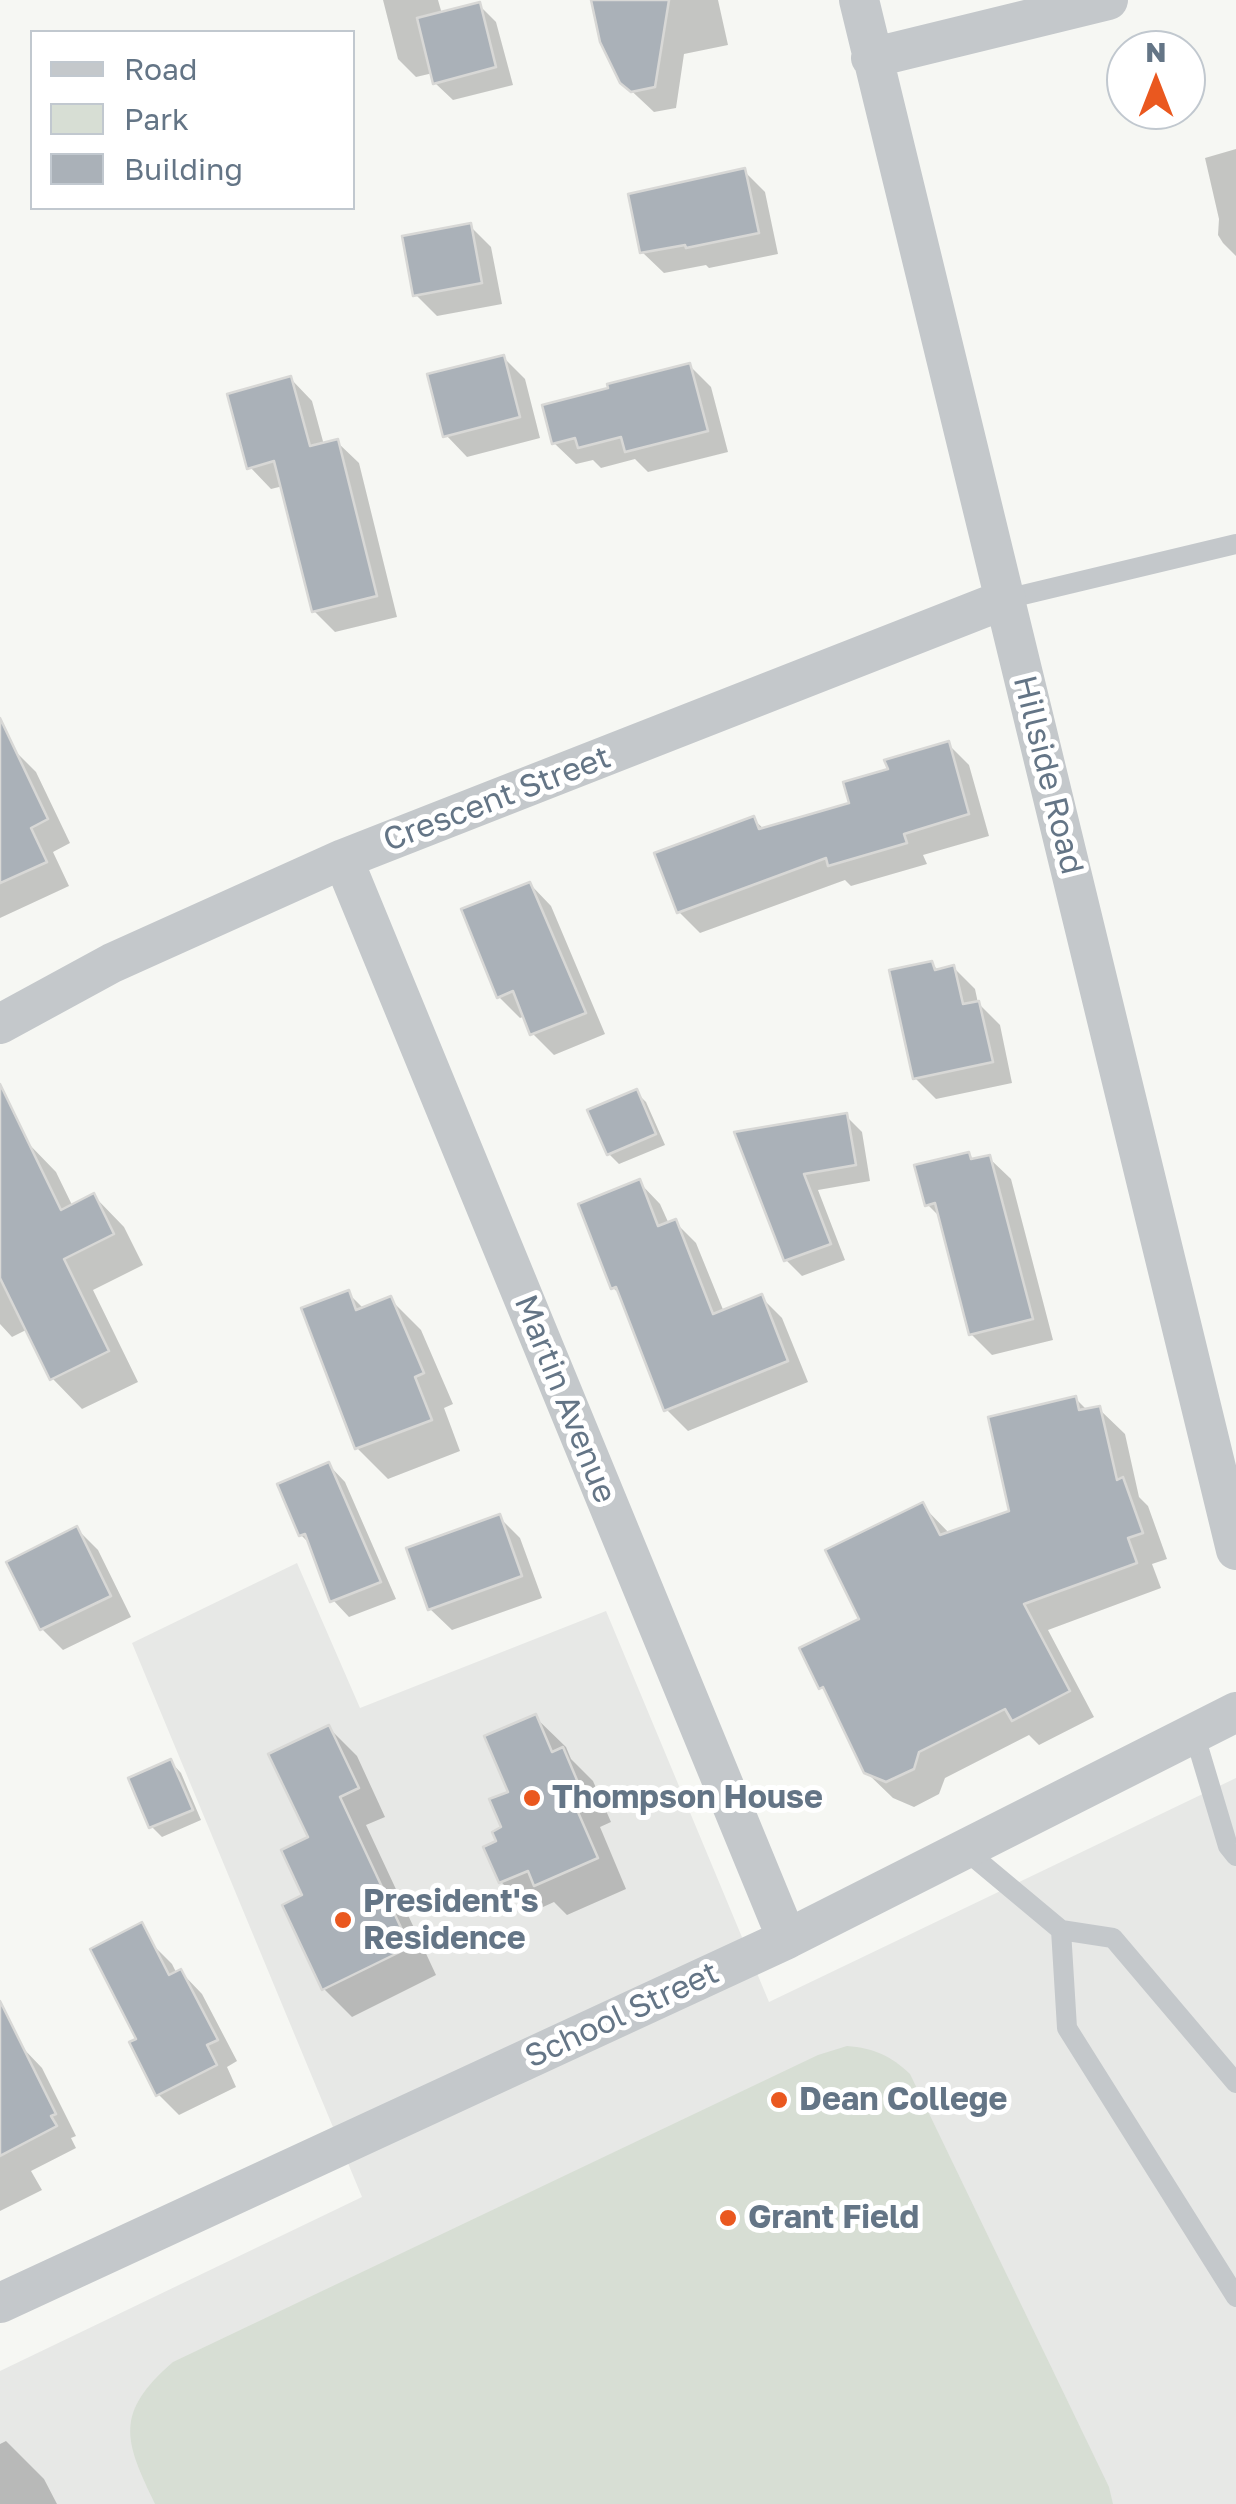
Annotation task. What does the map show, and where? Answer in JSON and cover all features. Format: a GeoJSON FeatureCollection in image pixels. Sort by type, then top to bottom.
{"type":"FeatureCollection","features":[{"type":"Feature","properties":{"kind":"street","name":"Hillside Road"},"geometry":{"type":"LineString","coordinates":[[859,0],[1236,1550]]}},
{"type":"Feature","properties":{"kind":"street"},"geometry":{"type":"LineString","coordinates":[[872,58],[1108,0]]}},
{"type":"Feature","properties":{"kind":"street","name":"Crescent Street"},"geometry":{"type":"LineString","coordinates":[[0,1024],[112,964],[343,859],[1006,600]]}},
{"type":"Feature","properties":{"kind":"street","name":"Martin Avenue"},"geometry":{"type":"LineString","coordinates":[[343,859],[787,1939]]}},
{"type":"Feature","properties":{"kind":"street","name":"School Street"},"geometry":{"type":"LineString","coordinates":[[0,2303],[787,1939],[1236,1712]]}},
{"type":"Feature","properties":{"kind":"lane"},"geometry":{"type":"LineString","coordinates":[[1006,600],[1236,544]]}},
{"type":"Feature","properties":{"kind":"lane"},"geometry":{"type":"LineString","coordinates":[[1194,1733],[1228,1846],[1236,1856]]}},
{"type":"Feature","properties":{"kind":"lane"},"geometry":{"type":"LineString","coordinates":[[964,1849],[1062,1930],[1113,1938],[1236,2083]]}},
{"type":"Feature","properties":{"kind":"lane"},"geometry":{"type":"LineString","coordinates":[[1062,1930],[1067,2028],[1236,2297]]}},
{"type":"Feature","properties":{"kind":"shaded area","name":"Dean College"},"geometry":{"type":"Polygon","coordinates":[[[297,1563],[360,1708],[606,1611],[769,2002],[1236,1778],[1236,2504],[0,2504],[0,2371],[362,2197],[132,1643],[297,1563]]]}},
{"type":"Feature","properties":{"kind":"green space","name":"Grant Field"},"geometry":{"type":"Polygon","coordinates":[[[847,2046],[882,2054],[910,2074],[1109,2487],[1113,2504],[155,2504],[136,2462],[130,2428],[141,2397],[173,2362],[818,2055],[847,2046]]]}},
{"type":"Feature","properties":{"kind":"building"},"geometry":{"type":"Polygon","coordinates":[[[591,0],[669,0],[655,87],[631,92],[620,83],[600,42],[591,0]]]}},
{"type":"Feature","properties":{"kind":"building"},"geometry":{"type":"Polygon","coordinates":[[[480,2],[496,67],[433,84],[417,18],[480,2]]]}},
{"type":"Feature","properties":{"kind":"building"},"geometry":{"type":"Polygon","coordinates":[[[745,168],[759,233],[640,253],[628,194],[745,168]]]}},
{"type":"Feature","properties":{"kind":"building"},"geometry":{"type":"Polygon","coordinates":[[[471,223],[482,283],[413,296],[402,236],[471,223]]]}},
{"type":"Feature","properties":{"kind":"building"},"geometry":{"type":"Polygon","coordinates":[[[504,355],[520,417],[443,437],[427,374],[504,355]]]}},
{"type":"Feature","properties":{"kind":"building"},"geometry":{"type":"Polygon","coordinates":[[[690,363],[708,431],[625,452],[621,437],[578,448],[575,438],[552,444],[542,405],[690,363]]]}},
{"type":"Feature","properties":{"kind":"building"},"geometry":{"type":"Polygon","coordinates":[[[291,376],[310,446],[338,439],[377,596],[312,612],[274,461],[247,469],[227,394],[291,376]]]}},
{"type":"Feature","properties":{"kind":"building"},"geometry":{"type":"Polygon","coordinates":[[[0,718],[48,819],[31,828],[47,862],[0,883],[0,718]]]}},
{"type":"Feature","properties":{"kind":"building"},"geometry":{"type":"Polygon","coordinates":[[[949,741],[969,814],[904,834],[907,843],[828,866],[826,858],[677,913],[654,853],[754,816],[759,829],[849,803],[843,782],[888,769],[884,760],[949,741]]]}},
{"type":"Feature","properties":{"kind":"building"},"geometry":{"type":"Polygon","coordinates":[[[530,882],[586,1013],[530,1035],[513,991],[497,998],[461,909],[530,882]]]}},
{"type":"Feature","properties":{"kind":"building"},"geometry":{"type":"Polygon","coordinates":[[[932,961],[935,970],[954,965],[963,1004],[979,1001],[993,1062],[913,1079],[889,970],[932,961]]]}},
{"type":"Feature","properties":{"kind":"building"},"geometry":{"type":"Polygon","coordinates":[[[0,1084],[61,1210],[94,1193],[114,1234],[64,1259],[109,1351],[50,1380],[0,1278],[0,1084]]]}},
{"type":"Feature","properties":{"kind":"building"},"geometry":{"type":"Polygon","coordinates":[[[637,1089],[656,1134],[607,1155],[587,1110],[637,1089]]]}},
{"type":"Feature","properties":{"kind":"building"},"geometry":{"type":"Polygon","coordinates":[[[847,1113],[856,1165],[804,1174],[831,1244],[784,1261],[734,1132],[847,1113]]]}},
{"type":"Feature","properties":{"kind":"building"},"geometry":{"type":"Polygon","coordinates":[[[969,1152],[971,1159],[990,1155],[1033,1319],[969,1335],[935,1203],[925,1206],[914,1165],[969,1152]]]}},
{"type":"Feature","properties":{"kind":"building"},"geometry":{"type":"Polygon","coordinates":[[[640,1179],[658,1226],[676,1219],[713,1314],[762,1294],[788,1361],[664,1411],[616,1287],[611,1289],[578,1204],[640,1179]]]}},
{"type":"Feature","properties":{"kind":"building"},"geometry":{"type":"Polygon","coordinates":[[[349,1290],[356,1310],[391,1296],[424,1373],[415,1377],[432,1420],[355,1449],[301,1308],[349,1290]]]}},
{"type":"Feature","properties":{"kind":"building"},"geometry":{"type":"Polygon","coordinates":[[[1076,1396],[1079,1410],[1100,1406],[1117,1480],[1123,1477],[1143,1533],[1128,1538],[1137,1563],[1024,1604],[1070,1691],[1012,1721],[1005,1709],[919,1752],[914,1769],[886,1782],[864,1773],[823,1687],[819,1689],[799,1648],[859,1619],[825,1550],[923,1502],[940,1535],[1009,1511],[988,1417],[1076,1396]]]}},
{"type":"Feature","properties":{"kind":"building"},"geometry":{"type":"Polygon","coordinates":[[[329,1462],[381,1582],[330,1602],[305,1534],[299,1536],[277,1484],[329,1462]]]}},
{"type":"Feature","properties":{"kind":"building"},"geometry":{"type":"Polygon","coordinates":[[[500,1514],[522,1576],[428,1610],[406,1548],[500,1514]]]}},
{"type":"Feature","properties":{"kind":"building"},"geometry":{"type":"Polygon","coordinates":[[[77,1526],[111,1596],[40,1630],[6,1562],[77,1526]]]}},
{"type":"Feature","properties":{"kind":"building","name":"Thompson House"},"geometry":{"type":"Polygon","coordinates":[[[536,1714],[552,1752],[563,1747],[582,1792],[571,1796],[598,1858],[534,1886],[528,1871],[499,1883],[483,1847],[496,1841],[492,1832],[501,1827],[489,1799],[508,1792],[484,1736],[536,1714]]]}},
{"type":"Feature","properties":{"kind":"building","name":"President's Residence"},"geometry":{"type":"Polygon","coordinates":[[[329,1725],[359,1788],[340,1797],[410,1947],[322,1990],[282,1905],[302,1895],[281,1850],[308,1837],[268,1754],[329,1725]]]}},
{"type":"Feature","properties":{"kind":"building"},"geometry":{"type":"Polygon","coordinates":[[[171,1759],[193,1810],[149,1828],[128,1778],[171,1759]]]}},
{"type":"Feature","properties":{"kind":"building"},"geometry":{"type":"Polygon","coordinates":[[[142,1922],[169,1975],[181,1969],[218,2040],[207,2045],[217,2065],[156,2096],[129,2042],[136,2039],[90,1949],[142,1922]]]}},
{"type":"Feature","properties":{"kind":"building"},"geometry":{"type":"Polygon","coordinates":[[[0,2001],[56,2114],[51,2116],[57,2126],[0,2156],[0,2001]]]}},
{"type":"Feature","properties":{"kind":"place","name":"Thompson House"},"geometry":{"type":"Point","coordinates":[532,1798]}},
{"type":"Feature","properties":{"kind":"place","name":"President's Residence"},"geometry":{"type":"Point","coordinates":[343,1920]}},
{"type":"Feature","properties":{"kind":"place","name":"Dean College"},"geometry":{"type":"Point","coordinates":[779,2100]}},
{"type":"Feature","properties":{"kind":"place","name":"Grant Field"},"geometry":{"type":"Point","coordinates":[728,2218]}}]}
